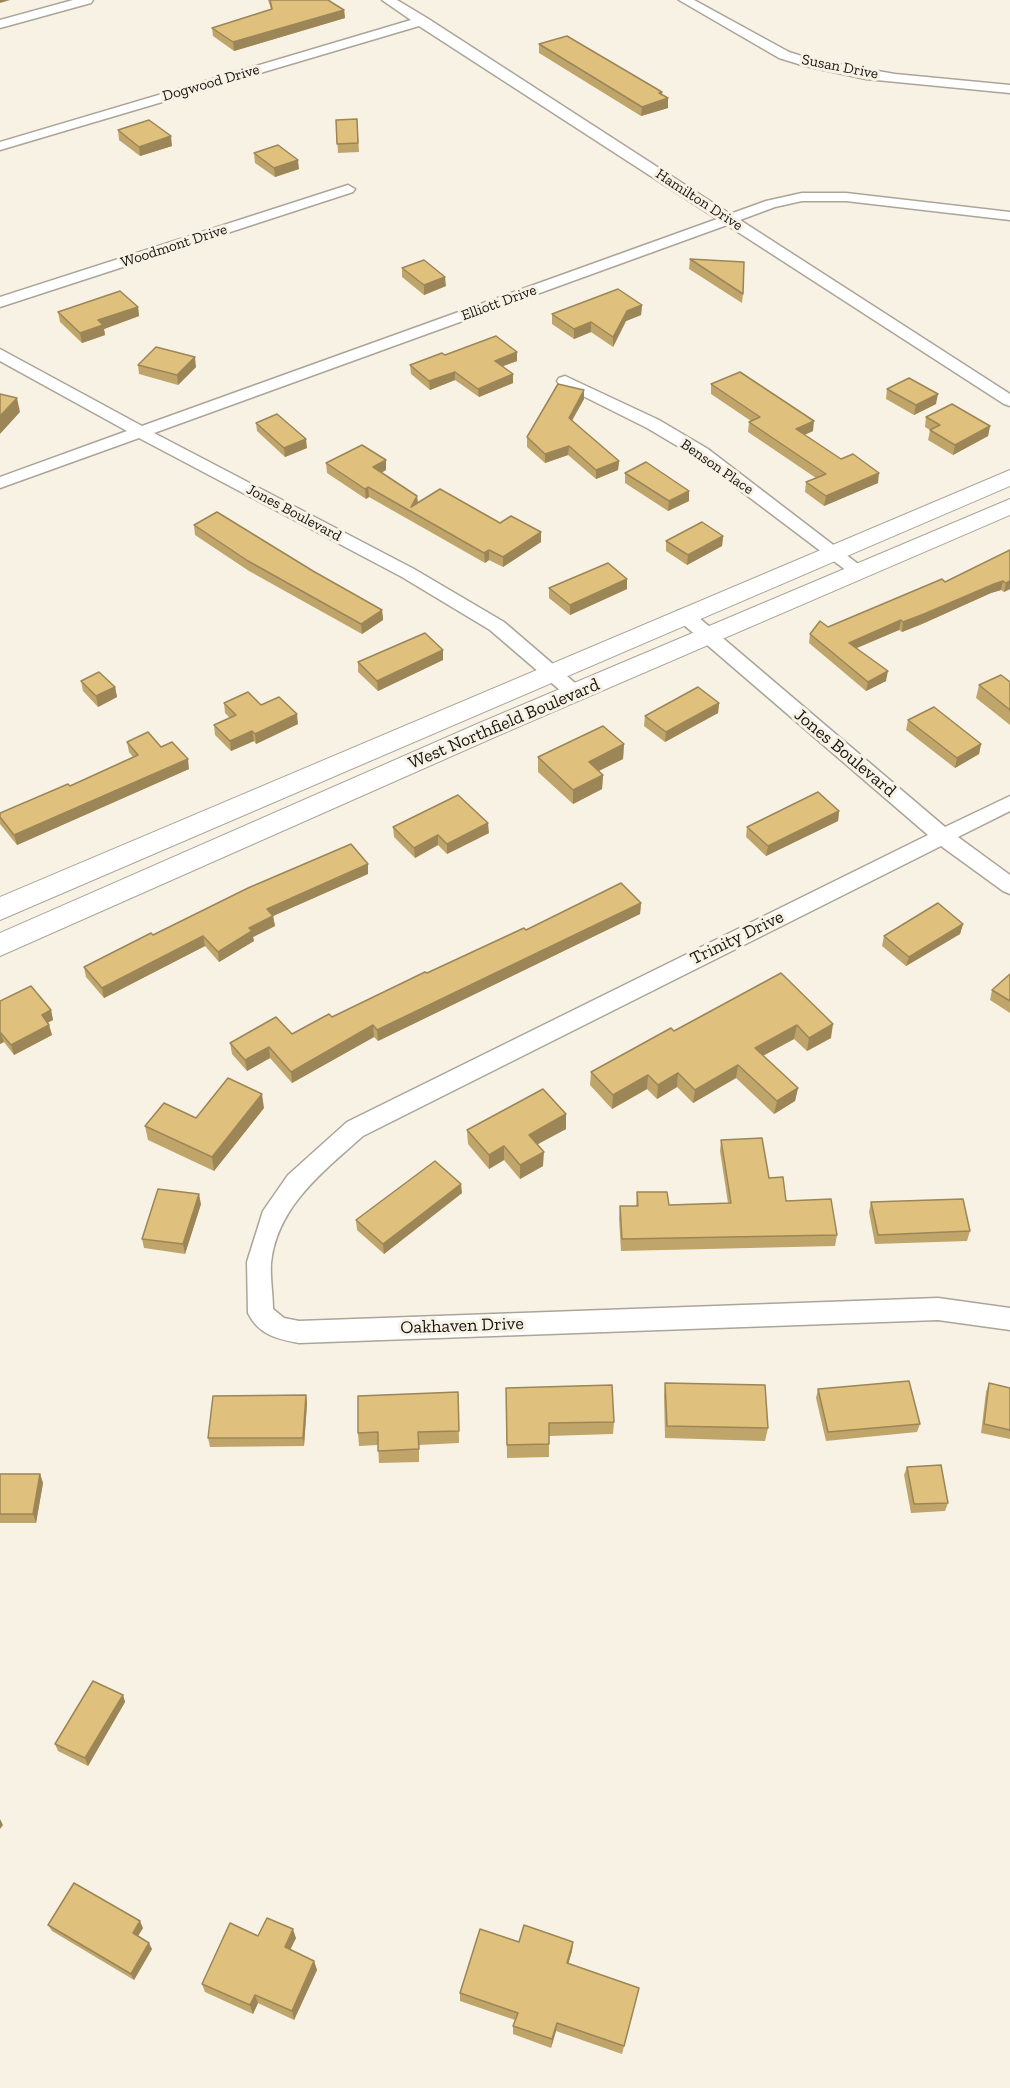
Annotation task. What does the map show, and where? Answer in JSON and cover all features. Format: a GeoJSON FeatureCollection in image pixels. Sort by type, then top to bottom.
{"type":"FeatureCollection","features":[{"type":"Feature","properties":{"kind":"main road","name":"West Northfield Boulevard"},"geometry":{"type":"LineString","coordinates":[[0,909],[1010,477]]}},
{"type":"Feature","properties":{"kind":"main road","name":"West Northfield Boulevard"},"geometry":{"type":"LineString","coordinates":[[0,945],[707,635],[1010,506]]}},
{"type":"Feature","properties":{"kind":"street"},"geometry":{"type":"LineString","coordinates":[[0,24],[87,0]]}},
{"type":"Feature","properties":{"kind":"street","name":"Hamilton Drive"},"geometry":{"type":"LineString","coordinates":[[388,0],[1010,401]]}},
{"type":"Feature","properties":{"kind":"street","name":"Susan Drive"},"geometry":{"type":"LineString","coordinates":[[685,0],[784,55],[810,63],[854,72],[1010,89]]}},
{"type":"Feature","properties":{"kind":"street","name":"Dogwood Drive"},"geometry":{"type":"LineString","coordinates":[[0,146],[422,21]]}},
{"type":"Feature","properties":{"kind":"street","name":"Woodmont Drive"},"geometry":{"type":"LineString","coordinates":[[0,302],[348,189]]}},
{"type":"Feature","properties":{"kind":"street","name":"Elliott Drive"},"geometry":{"type":"LineString","coordinates":[[0,483],[771,204],[802,197],[846,197],[1010,216]]}},
{"type":"Feature","properties":{"kind":"street","name":"Jones Boulevard"},"geometry":{"type":"LineString","coordinates":[[0,354],[140,432],[408,573],[497,626],[575,693]]}},
{"type":"Feature","properties":{"kind":"street","name":"Benson Place"},"geometry":{"type":"LineString","coordinates":[[565,381],[653,424],[702,453],[857,570]]}},
{"type":"Feature","properties":{"kind":"street","name":"Jones Boulevard"},"geometry":{"type":"LineString","coordinates":[[684,615],[942,836],[1010,886]]}},
{"type":"Feature","properties":{"kind":"street","name":"Trinity Drive"},"geometry":{"type":"LineString","coordinates":[[464,1074],[1010,803]]}},
{"type":"Feature","properties":{"kind":"street","name":"Oakhaven Drive"},"geometry":{"type":"LineString","coordinates":[[464,1074],[355,1129],[296,1182],[272,1218],[259,1262],[261,1313],[277,1328],[299,1332],[938,1308],[1010,1319]]}},
{"type":"Feature","properties":{"kind":"building"},"geometry":{"type":"Polygon","coordinates":[[[270,0],[328,0],[344,10],[233,42],[212,28],[272,9],[270,0]]]}},
{"type":"Feature","properties":{"kind":"building"},"geometry":{"type":"Polygon","coordinates":[[[567,36],[662,92],[659,93],[668,98],[642,107],[539,44],[567,36]]]}},
{"type":"Feature","properties":{"kind":"building"},"geometry":{"type":"Polygon","coordinates":[[[357,119],[358,143],[337,144],[336,120],[357,119]]]}},
{"type":"Feature","properties":{"kind":"building"},"geometry":{"type":"Polygon","coordinates":[[[149,120],[171,136],[139,147],[118,130],[149,120]]]}},
{"type":"Feature","properties":{"kind":"building"},"geometry":{"type":"Polygon","coordinates":[[[278,145],[298,160],[274,168],[254,153],[278,145]]]}},
{"type":"Feature","properties":{"kind":"building"},"geometry":{"type":"Polygon","coordinates":[[[690,259],[744,262],[743,294],[690,259]]]}},
{"type":"Feature","properties":{"kind":"building"},"geometry":{"type":"Polygon","coordinates":[[[424,260],[445,277],[424,285],[402,268],[424,260]]]}},
{"type":"Feature","properties":{"kind":"building"},"geometry":{"type":"Polygon","coordinates":[[[618,289],[642,305],[627,311],[613,337],[591,322],[574,329],[552,314],[618,289]]]}},
{"type":"Feature","properties":{"kind":"building"},"geometry":{"type":"Polygon","coordinates":[[[120,291],[138,307],[98,320],[103,325],[80,333],[58,312],[120,291]]]}},
{"type":"Feature","properties":{"kind":"building"},"geometry":{"type":"Polygon","coordinates":[[[496,336],[517,352],[495,361],[513,374],[478,389],[455,372],[429,381],[410,365],[442,353],[445,355],[496,336]]]}},
{"type":"Feature","properties":{"kind":"building"},"geometry":{"type":"Polygon","coordinates":[[[156,347],[195,357],[177,375],[138,365],[156,347]]]}},
{"type":"Feature","properties":{"kind":"building"},"geometry":{"type":"Polygon","coordinates":[[[740,372],[814,421],[796,429],[841,459],[853,454],[879,473],[826,496],[806,482],[826,474],[749,422],[760,417],[711,384],[740,372]]]}},
{"type":"Feature","properties":{"kind":"building"},"geometry":{"type":"Polygon","coordinates":[[[909,378],[938,394],[916,405],[887,389],[909,378]]]}},
{"type":"Feature","properties":{"kind":"building"},"geometry":{"type":"Polygon","coordinates":[[[558,384],[584,390],[569,418],[619,461],[596,470],[569,446],[545,454],[527,437],[558,384]]]}},
{"type":"Feature","properties":{"kind":"building"},"geometry":{"type":"Polygon","coordinates":[[[0,394],[17,398],[0,416],[0,394]]]}},
{"type":"Feature","properties":{"kind":"building"},"geometry":{"type":"Polygon","coordinates":[[[952,404],[990,426],[955,445],[930,430],[940,425],[926,417],[952,404]]]}},
{"type":"Feature","properties":{"kind":"building"},"geometry":{"type":"Polygon","coordinates":[[[277,414],[306,439],[284,448],[256,423],[277,414]]]}},
{"type":"Feature","properties":{"kind":"building"},"geometry":{"type":"Polygon","coordinates":[[[362,445],[386,460],[373,467],[417,496],[411,507],[440,489],[500,523],[511,516],[541,532],[503,557],[489,550],[484,553],[368,487],[365,489],[326,463],[362,445]]]}},
{"type":"Feature","properties":{"kind":"building"},"geometry":{"type":"Polygon","coordinates":[[[646,462],[689,491],[669,501],[625,473],[646,462]]]}},
{"type":"Feature","properties":{"kind":"building"},"geometry":{"type":"Polygon","coordinates":[[[217,512],[382,610],[361,624],[248,561],[194,525],[217,512]]]}},
{"type":"Feature","properties":{"kind":"building"},"geometry":{"type":"Polygon","coordinates":[[[702,522],[723,536],[688,555],[666,541],[702,522]]]}},
{"type":"Feature","properties":{"kind":"building"},"geometry":{"type":"Polygon","coordinates":[[[1010,550],[1010,581],[994,584],[849,643],[888,671],[868,682],[810,634],[820,621],[828,627],[942,579],[945,582],[1010,550]]]}},
{"type":"Feature","properties":{"kind":"building"},"geometry":{"type":"Polygon","coordinates":[[[608,563],[627,579],[570,605],[549,588],[608,563]]]}},
{"type":"Feature","properties":{"kind":"building"},"geometry":{"type":"Polygon","coordinates":[[[425,633],[443,650],[377,681],[358,662],[425,633]]]}},
{"type":"Feature","properties":{"kind":"building"},"geometry":{"type":"Polygon","coordinates":[[[99,672],[115,687],[96,696],[81,681],[99,672]]]}},
{"type":"Feature","properties":{"kind":"building"},"geometry":{"type":"Polygon","coordinates":[[[1001,675],[1010,682],[1010,710],[979,685],[1001,675]]]}},
{"type":"Feature","properties":{"kind":"building"},"geometry":{"type":"Polygon","coordinates":[[[698,687],[719,703],[666,732],[645,716],[698,687]]]}},
{"type":"Feature","properties":{"kind":"building"},"geometry":{"type":"Polygon","coordinates":[[[248,692],[261,705],[279,697],[297,714],[255,734],[252,731],[230,741],[214,725],[236,715],[224,703],[248,692]]]}},
{"type":"Feature","properties":{"kind":"building"},"geometry":{"type":"Polygon","coordinates":[[[934,707],[981,744],[957,758],[908,720],[934,707]]]}},
{"type":"Feature","properties":{"kind":"building"},"geometry":{"type":"Polygon","coordinates":[[[603,726],[624,744],[589,762],[603,775],[573,790],[538,757],[603,726]]]}},
{"type":"Feature","properties":{"kind":"building"},"geometry":{"type":"Polygon","coordinates":[[[148,732],[161,747],[172,742],[188,759],[14,835],[0,817],[0,813],[68,784],[70,786],[138,755],[127,742],[148,732]]]}},
{"type":"Feature","properties":{"kind":"building"},"geometry":{"type":"Polygon","coordinates":[[[818,792],[839,811],[768,846],[747,827],[818,792]]]}},
{"type":"Feature","properties":{"kind":"building"},"geometry":{"type":"Polygon","coordinates":[[[458,795],[488,823],[447,844],[438,835],[414,848],[393,827],[458,795]]]}},
{"type":"Feature","properties":{"kind":"building"},"geometry":{"type":"Polygon","coordinates":[[[351,844],[368,864],[267,909],[273,916],[249,928],[252,931],[218,952],[203,936],[102,988],[84,967],[248,888],[351,844]]]}},
{"type":"Feature","properties":{"kind":"building"},"geometry":{"type":"Polygon","coordinates":[[[621,883],[641,903],[377,1030],[373,1025],[291,1072],[269,1047],[245,1060],[230,1043],[276,1017],[292,1034],[329,1014],[332,1017],[425,972],[524,928],[526,930],[621,883]]]}},
{"type":"Feature","properties":{"kind":"building"},"geometry":{"type":"Polygon","coordinates":[[[938,903],[963,924],[909,957],[884,936],[938,903]]]}},
{"type":"Feature","properties":{"kind":"building"},"geometry":{"type":"Polygon","coordinates":[[[781,973],[833,1024],[809,1038],[797,1025],[755,1048],[798,1088],[777,1101],[738,1065],[695,1090],[678,1073],[658,1085],[648,1075],[613,1095],[591,1072],[671,1028],[674,1031],[781,973]]]}},
{"type":"Feature","properties":{"kind":"building"},"geometry":{"type":"Polygon","coordinates":[[[1010,974],[1010,1001],[992,990],[1010,974]]]}},
{"type":"Feature","properties":{"kind":"building"},"geometry":{"type":"Polygon","coordinates":[[[31,986],[51,1010],[42,1015],[49,1025],[11,1045],[0,1032],[0,1001],[31,986]]]}},
{"type":"Feature","properties":{"kind":"building"},"geometry":{"type":"Polygon","coordinates":[[[228,1078],[262,1094],[212,1157],[145,1126],[164,1103],[196,1118],[228,1078]]]}},
{"type":"Feature","properties":{"kind":"building"},"geometry":{"type":"Polygon","coordinates":[[[543,1089],[566,1114],[529,1135],[544,1152],[520,1165],[504,1146],[489,1155],[467,1130],[543,1089]]]}},
{"type":"Feature","properties":{"kind":"building"},"geometry":{"type":"Polygon","coordinates":[[[762,1138],[769,1178],[783,1177],[786,1201],[831,1199],[837,1235],[622,1239],[620,1206],[638,1206],[637,1192],[667,1192],[669,1205],[731,1203],[721,1140],[762,1138]]]}},
{"type":"Feature","properties":{"kind":"building"},"geometry":{"type":"Polygon","coordinates":[[[435,1161],[461,1184],[383,1244],[356,1220],[435,1161]]]}},
{"type":"Feature","properties":{"kind":"building"},"geometry":{"type":"Polygon","coordinates":[[[158,1189],[199,1194],[183,1244],[142,1239],[158,1189]]]}},
{"type":"Feature","properties":{"kind":"building"},"geometry":{"type":"Polygon","coordinates":[[[963,1199],[970,1231],[878,1235],[871,1202],[963,1199]]]}},
{"type":"Feature","properties":{"kind":"building"},"geometry":{"type":"Polygon","coordinates":[[[909,1381],[920,1424],[828,1432],[818,1389],[909,1381]]]}},
{"type":"Feature","properties":{"kind":"building"},"geometry":{"type":"Polygon","coordinates":[[[665,1383],[765,1385],[768,1428],[667,1426],[665,1383]]]}},
{"type":"Feature","properties":{"kind":"building"},"geometry":{"type":"Polygon","coordinates":[[[989,1383],[1010,1388],[1010,1430],[984,1424],[989,1383]]]}},
{"type":"Feature","properties":{"kind":"building"},"geometry":{"type":"Polygon","coordinates":[[[612,1385],[614,1422],[549,1423],[549,1444],[507,1445],[506,1388],[612,1385]]]}},
{"type":"Feature","properties":{"kind":"building"},"geometry":{"type":"Polygon","coordinates":[[[458,1392],[459,1431],[418,1432],[419,1449],[378,1451],[378,1432],[358,1433],[358,1396],[458,1392]]]}},
{"type":"Feature","properties":{"kind":"building"},"geometry":{"type":"Polygon","coordinates":[[[306,1395],[303,1438],[208,1438],[213,1396],[306,1395]]]}},
{"type":"Feature","properties":{"kind":"building"},"geometry":{"type":"Polygon","coordinates":[[[941,1465],[948,1503],[914,1504],[907,1467],[941,1465]]]}},
{"type":"Feature","properties":{"kind":"building"},"geometry":{"type":"Polygon","coordinates":[[[0,1474],[40,1474],[33,1514],[0,1514],[0,1474]]]}},
{"type":"Feature","properties":{"kind":"building"},"geometry":{"type":"Polygon","coordinates":[[[93,1681],[123,1695],[85,1758],[55,1744],[93,1681]]]}},
{"type":"Feature","properties":{"kind":"building"},"geometry":{"type":"Polygon","coordinates":[[[74,1883],[140,1921],[133,1933],[149,1943],[131,1974],[48,1925],[74,1883]]]}},
{"type":"Feature","properties":{"kind":"building"},"geometry":{"type":"Polygon","coordinates":[[[267,1918],[293,1929],[285,1947],[314,1961],[292,2011],[255,1995],[250,2005],[202,1984],[230,1923],[258,1936],[267,1918]]]}},
{"type":"Feature","properties":{"kind":"building"},"geometry":{"type":"Polygon","coordinates":[[[524,1925],[573,1942],[567,1963],[639,1988],[624,2046],[557,2023],[552,2039],[513,2026],[518,2013],[460,1993],[480,1929],[519,1942],[524,1925]]]}}]}
